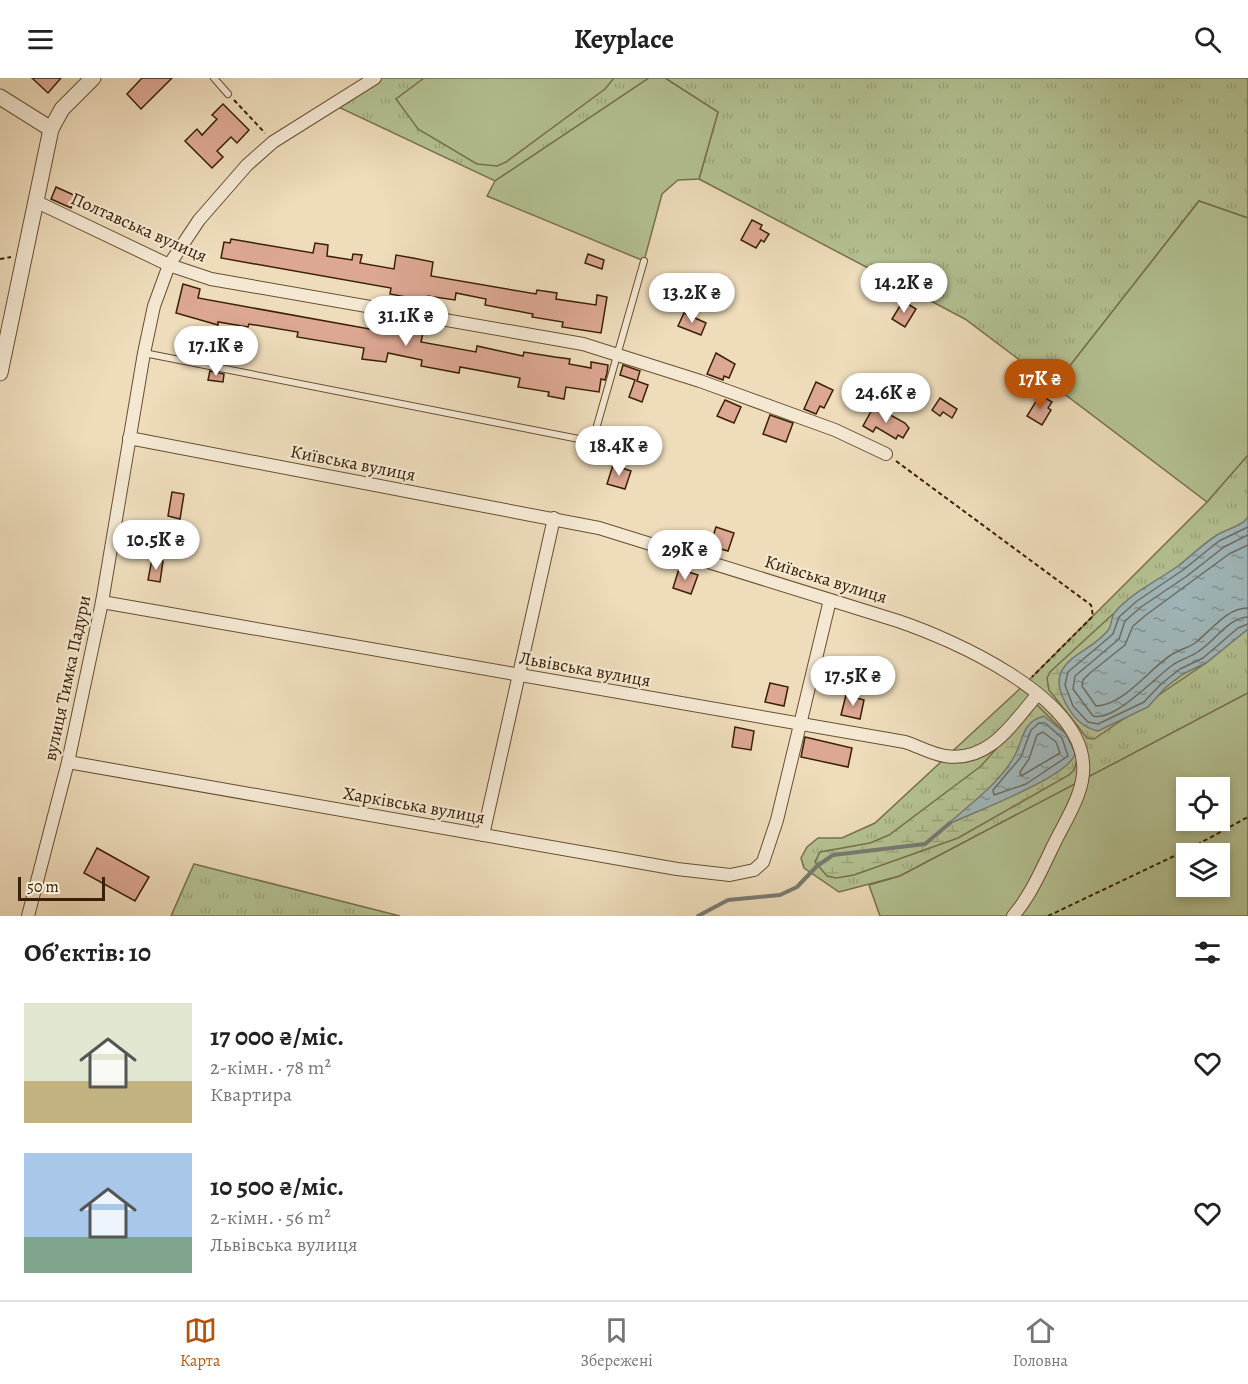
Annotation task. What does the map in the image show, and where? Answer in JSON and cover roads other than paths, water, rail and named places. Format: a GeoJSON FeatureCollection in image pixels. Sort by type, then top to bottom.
{"type":"FeatureCollection","features":[{"type":"Feature","properties":{"kind":"street"},"geometry":{"type":"LineString","coordinates":[[0,373],[51,129],[62,109],[93,78]]}},
{"type":"Feature","properties":{"kind":"street","name":"вулиця Тимка Падури"},"geometry":{"type":"LineString","coordinates":[[28,916],[68,762],[102,602],[144,353],[154,306],[169,265],[231,182],[273,142],[375,78]]}},
{"type":"Feature","properties":{"kind":"street"},"geometry":{"type":"LineString","coordinates":[[0,97],[51,129]]}},
{"type":"Feature","properties":{"kind":"street","name":"Полтавська вулиця"},"geometry":{"type":"LineString","coordinates":[[37,202],[169,265],[229,283],[583,344],[619,354],[835,430],[886,454]]}},
{"type":"Feature","properties":{"kind":"street","name":"Київська вулиця"},"geometry":{"type":"LineString","coordinates":[[129,438],[599,528],[941,635],[1025,684],[1059,714],[1081,750],[1083,776],[1046,860],[1023,905],[1013,916]]}},
{"type":"Feature","properties":{"kind":"street"},"geometry":{"type":"LineString","coordinates":[[483,835],[554,518]]}},
{"type":"Feature","properties":{"kind":"street"},"geometry":{"type":"LineString","coordinates":[[800,723],[830,600]]}},
{"type":"Feature","properties":{"kind":"street","name":"Львівська вулиця"},"geometry":{"type":"LineString","coordinates":[[102,602],[905,742],[942,756],[975,755],[991,747],[1037,695]]}},
{"type":"Feature","properties":{"kind":"street","name":"Харківська вулиця"},"geometry":{"type":"LineString","coordinates":[[68,762],[677,869],[730,875],[754,870],[763,862],[769,847],[800,723]]}},
{"type":"Feature","properties":{"kind":"lane"},"geometry":{"type":"LineString","coordinates":[[214,78],[228,94]]}},
{"type":"Feature","properties":{"kind":"lane"},"geometry":{"type":"LineString","coordinates":[[144,353],[586,441],[594,436],[644,261]]}},
{"type":"Feature","properties":{"kind":"water"},"geometry":{"type":"Polygon","coordinates":[[[1248,517],[1248,629],[1206,663],[1183,674],[1165,688],[1148,707],[1098,731],[1083,724],[1068,707],[1060,688],[1060,676],[1064,667],[1101,638],[1109,629],[1115,612],[1121,605],[1178,566],[1212,539],[1242,523],[1248,517]]]}},
{"type":"Feature","properties":{"kind":"water"},"geometry":{"type":"Polygon","coordinates":[[[1044,716],[1066,734],[1075,753],[1070,762],[1040,783],[947,825],[1002,774],[1015,755],[1028,726],[1031,722],[1044,716]]]}},
{"type":"Feature","properties":{"kind":"waterway"},"geometry":{"type":"LineString","coordinates":[[698,916],[728,900],[780,895],[797,887],[817,866],[833,855],[925,844],[950,823]]}}]}
